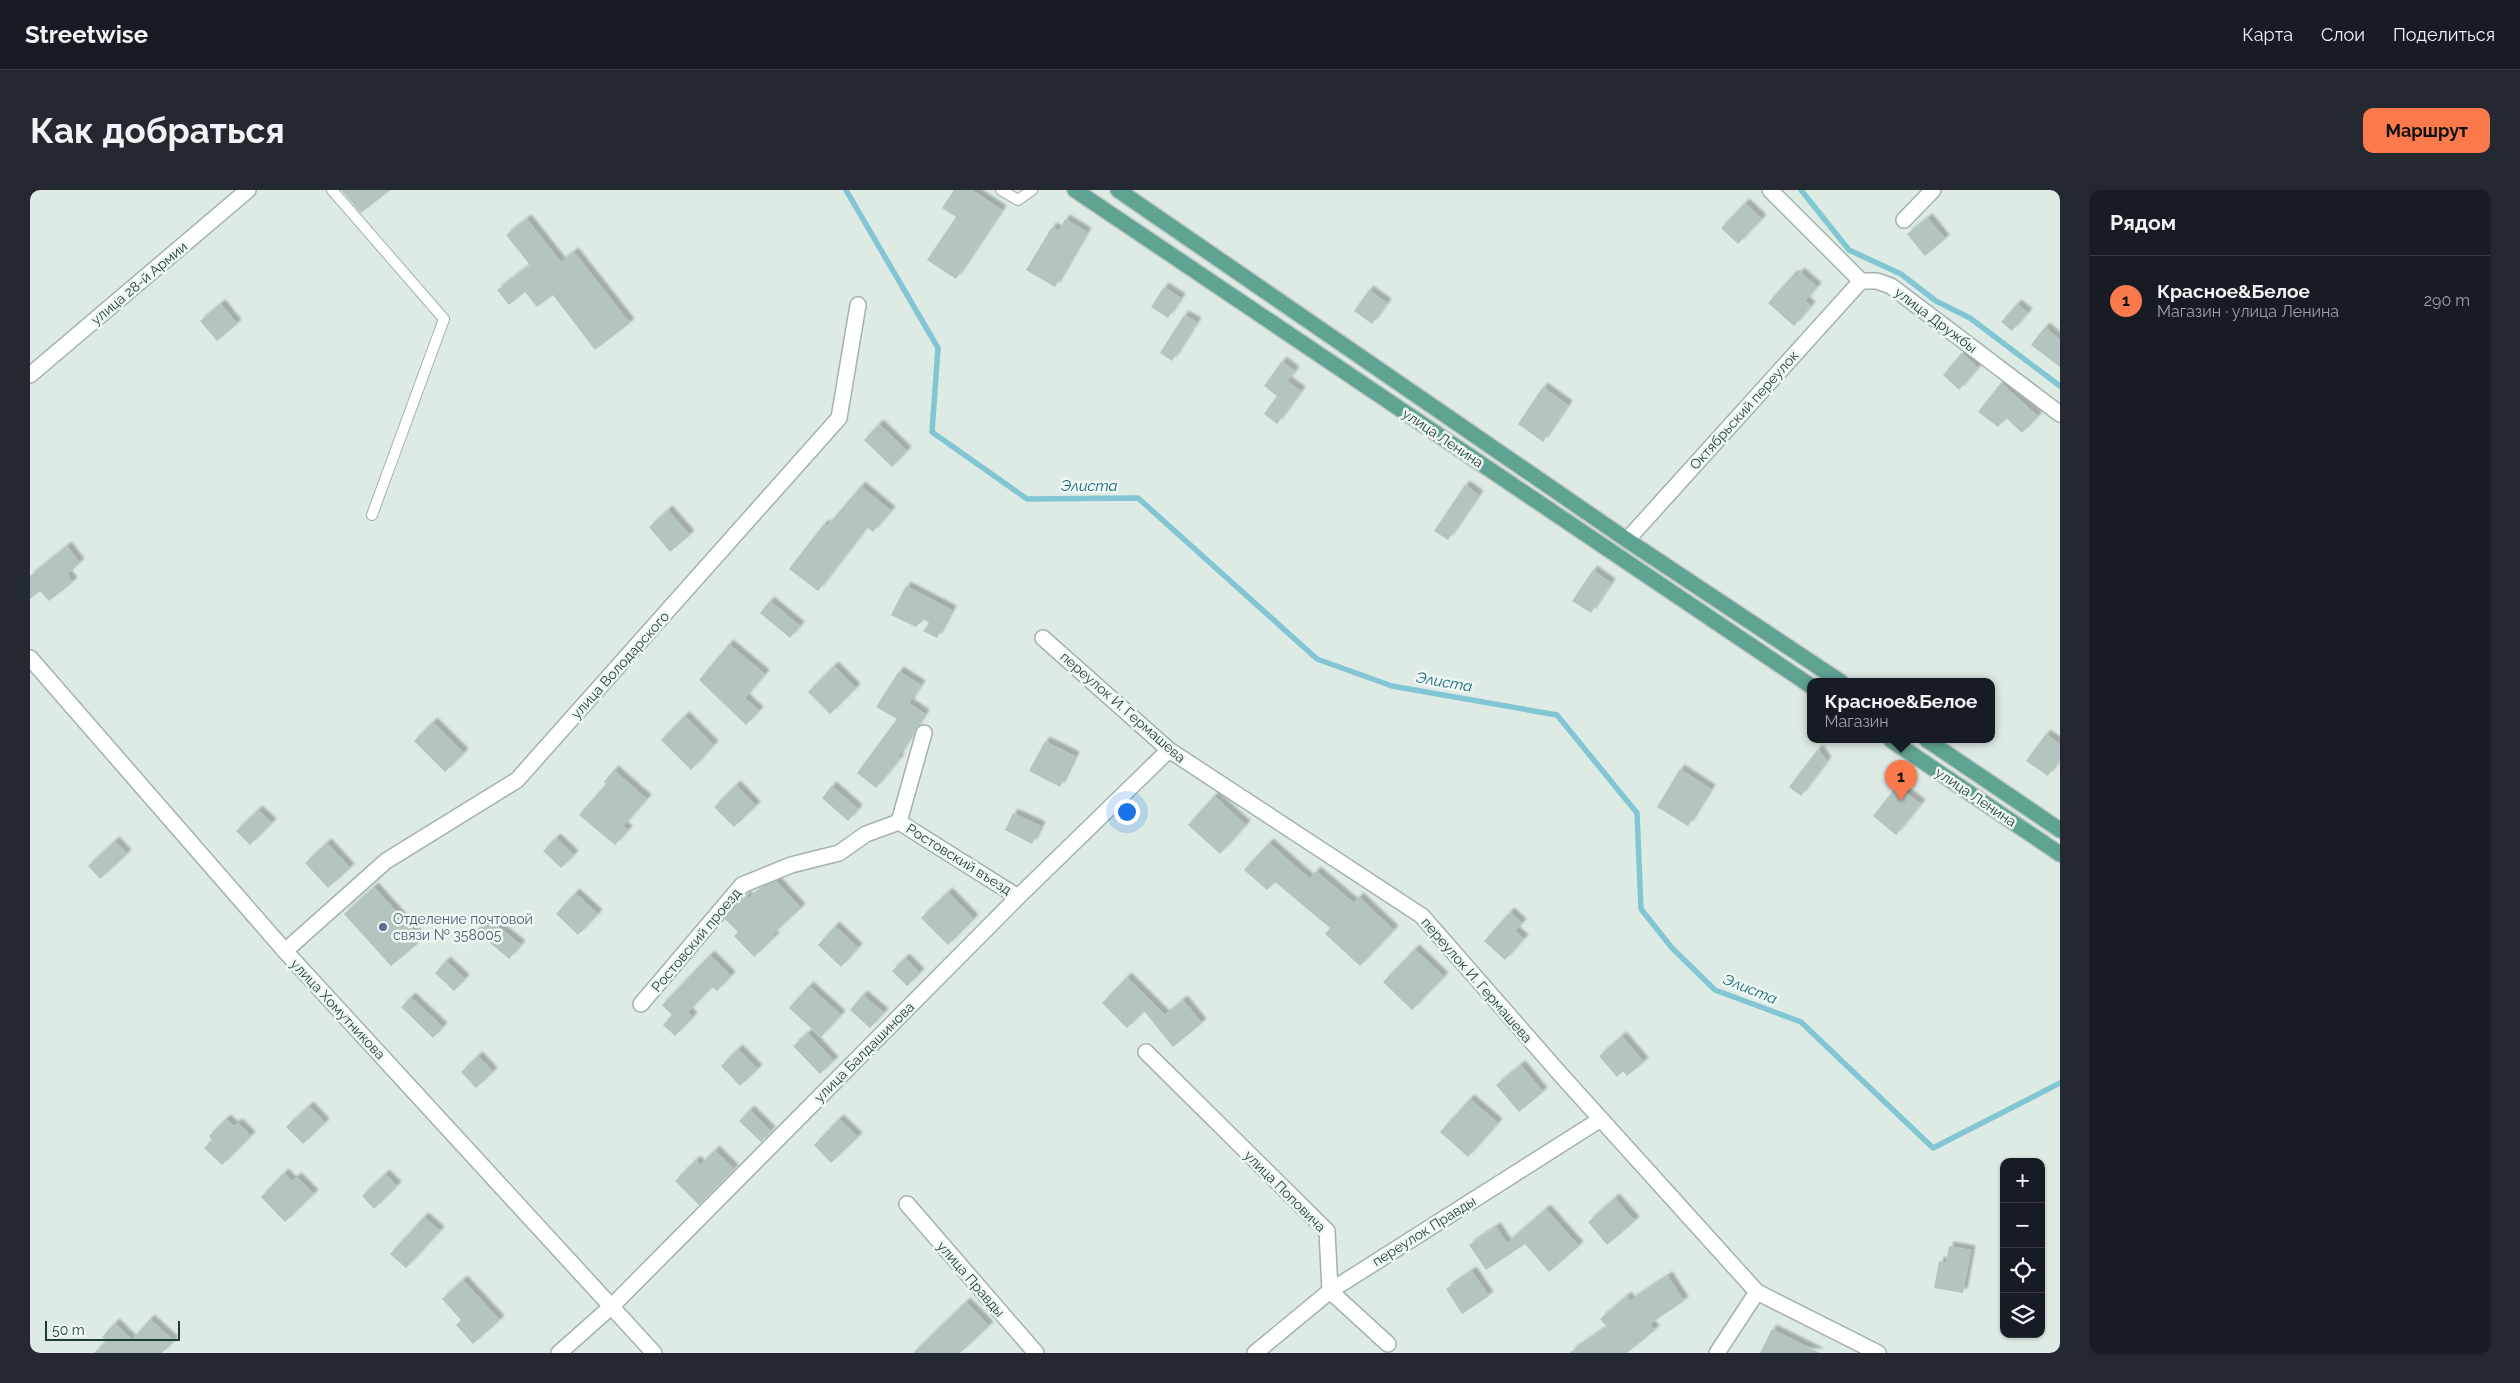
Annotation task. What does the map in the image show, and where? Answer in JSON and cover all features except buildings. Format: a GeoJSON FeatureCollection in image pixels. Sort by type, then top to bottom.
{"type":"FeatureCollection","features":[{"type":"Feature","properties":{"kind":"main road","name":"улица Ленина"},"geometry":{"type":"LineString","coordinates":[[1075,190],[1807,683]]}},
{"type":"Feature","properties":{"kind":"main road","name":"улица Ленина"},"geometry":{"type":"LineString","coordinates":[[1118,190],[1626,540],[1835,678]]}},
{"type":"Feature","properties":{"kind":"main road","name":"улица Ленина"},"geometry":{"type":"LineString","coordinates":[[1895,743],[2060,854]]}},
{"type":"Feature","properties":{"kind":"main road","name":"улица Ленина"},"geometry":{"type":"LineString","coordinates":[[1931,743],[2060,830]]}},
{"type":"Feature","properties":{"kind":"street","name":"улица 28-й Армии"},"geometry":{"type":"LineString","coordinates":[[30,375],[248,190]]}},
{"type":"Feature","properties":{"kind":"street"},"geometry":{"type":"LineString","coordinates":[[1770,190],[1861,281]]}},
{"type":"Feature","properties":{"kind":"street"},"geometry":{"type":"LineString","coordinates":[[1904,220],[1932,190]]}},
{"type":"Feature","properties":{"kind":"street","name":"Октябрьский переулок"},"geometry":{"type":"LineString","coordinates":[[1626,540],[1861,281]]}},
{"type":"Feature","properties":{"kind":"street","name":"улица Дружбы"},"geometry":{"type":"LineString","coordinates":[[1861,281],[1877,281],[1891,286],[2060,414]]}},
{"type":"Feature","properties":{"kind":"street","name":"улица Володарского"},"geometry":{"type":"LineString","coordinates":[[285,951],[386,861],[518,780],[531,766],[839,418],[858,305]]}},
{"type":"Feature","properties":{"kind":"street","name":"переулок И. Гермашева"},"geometry":{"type":"LineString","coordinates":[[1044,638],[1169,750],[1422,916],[1600,1119],[1757,1292],[1878,1353]]}},
{"type":"Feature","properties":{"kind":"street","name":"улица Хомутникова"},"geometry":{"type":"LineString","coordinates":[[30,658],[285,951],[654,1353]]}},
{"type":"Feature","properties":{"kind":"street","name":"Ростовский въезд"},"geometry":{"type":"LineString","coordinates":[[899,822],[924,733]]}},
{"type":"Feature","properties":{"kind":"street","name":"улица Балдашинова"},"geometry":{"type":"LineString","coordinates":[[559,1353],[612,1306],[1018,897],[1169,750]]}},
{"type":"Feature","properties":{"kind":"street","name":"Ростовский въезд"},"geometry":{"type":"LineString","coordinates":[[840,853],[866,834],[899,822]]}},
{"type":"Feature","properties":{"kind":"street","name":"Ростовский въезд"},"geometry":{"type":"LineString","coordinates":[[899,822],[1018,897]]}},
{"type":"Feature","properties":{"kind":"street","name":"Ростовский проезд"},"geometry":{"type":"LineString","coordinates":[[641,1004],[742,884],[791,865],[840,853]]}},
{"type":"Feature","properties":{"kind":"street","name":"улица Поповича"},"geometry":{"type":"LineString","coordinates":[[1146,1052],[1327,1231],[1330,1291]]}},
{"type":"Feature","properties":{"kind":"street","name":"переулок Правды"},"geometry":{"type":"LineString","coordinates":[[1255,1353],[1330,1291],[1600,1119]]}},
{"type":"Feature","properties":{"kind":"street","name":"улица Правды"},"geometry":{"type":"LineString","coordinates":[[907,1204],[1036,1353]]}},
{"type":"Feature","properties":{"kind":"street"},"geometry":{"type":"LineString","coordinates":[[1330,1291],[1388,1344]]}},
{"type":"Feature","properties":{"kind":"street"},"geometry":{"type":"LineString","coordinates":[[1717,1353],[1757,1292]]}},
{"type":"Feature","properties":{"kind":"lane"},"geometry":{"type":"LineString","coordinates":[[332,190],[444,319],[372,515]]}},
{"type":"Feature","properties":{"kind":"lane"},"geometry":{"type":"LineString","coordinates":[[1001,190],[1018,200],[1032,190]]}},
{"type":"Feature","properties":{"kind":"waterway","name":"Элиста"},"geometry":{"type":"LineString","coordinates":[[846,190],[938,348],[932,432],[1027,499],[1138,498],[1317,659],[1392,686],[1557,715],[1637,813],[1641,909],[1672,948],[1715,990],[1801,1022],[1933,1148],[2060,1083]]}},
{"type":"Feature","properties":{"kind":"waterway"},"geometry":{"type":"LineString","coordinates":[[1801,190],[1849,250],[1901,274],[1936,301],[1970,318],[2060,386]]}},
{"type":"Feature","properties":{"kind":"place","name":"Красное&Белое"},"geometry":{"type":"Point","coordinates":[1901,801]}},
{"type":"Feature","properties":{"kind":"place","name":"Отделение почтовой связи № 358005"},"geometry":{"type":"Point","coordinates":[383,927]}}]}
